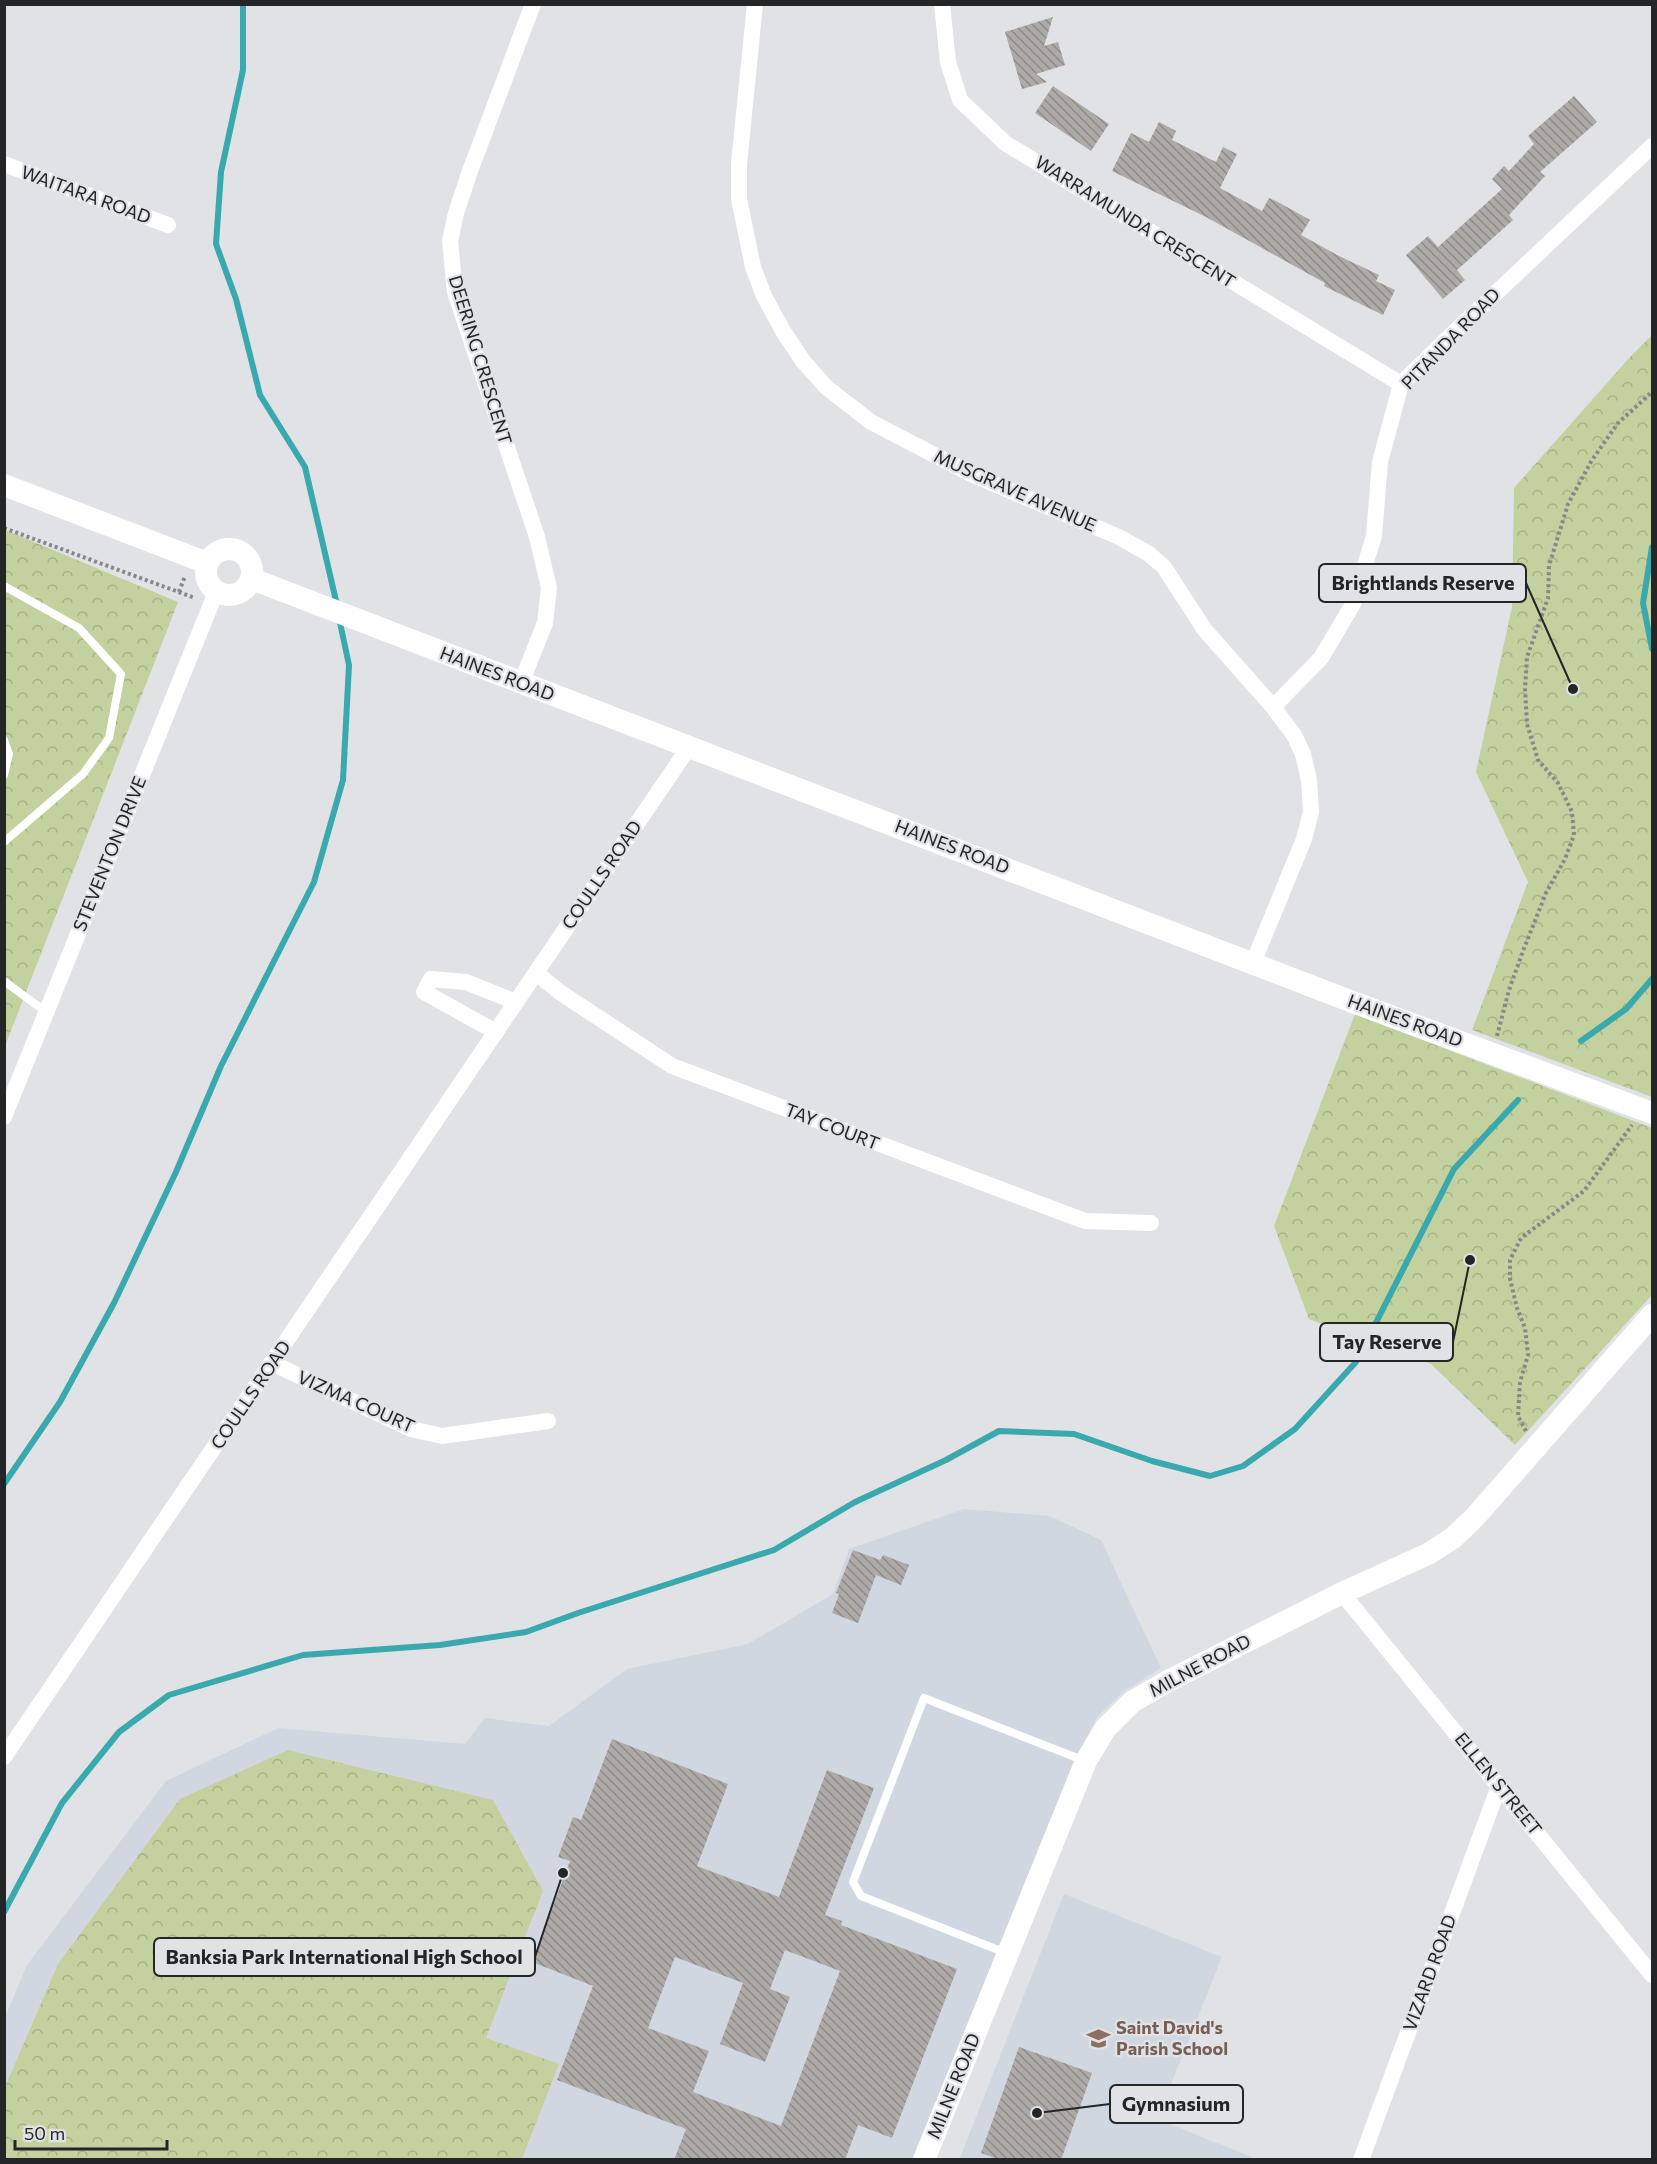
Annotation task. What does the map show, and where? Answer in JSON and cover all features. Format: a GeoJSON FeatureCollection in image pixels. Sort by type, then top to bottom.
{"type":"FeatureCollection","features":[{"type":"Feature","properties":{"kind":"main road"},"geometry":{"type":"LineString","coordinates":[[4,484],[207,563]]}},
{"type":"Feature","properties":{"kind":"main road"},"geometry":{"type":"LineString","coordinates":[[225,549],[241,552],[251,564],[252,579],[237,595],[213,598],[207,579],[207,563],[218,552],[225,549]]}},
{"type":"Feature","properties":{"kind":"main road","name":"HAINES ROAD"},"geometry":{"type":"LineString","coordinates":[[252,579],[1253,963],[1648,1111]]}},
{"type":"Feature","properties":{"kind":"main road","name":"MILNE ROAD"},"geometry":{"type":"LineString","coordinates":[[924,2160],[1086,1761],[1106,1729],[1132,1702],[1168,1681],[1342,1593],[1428,1554],[1453,1538],[1537,1448],[1653,1315]]}},
{"type":"Feature","properties":{"kind":"street","name":"DEERING CRESCENT"},"geometry":{"type":"LineString","coordinates":[[521,683],[545,623],[549,588],[537,537],[456,292],[450,241],[456,213],[470,171],[533,4]]}},
{"type":"Feature","properties":{"kind":"street","name":"MUSGRAVE AVENUE"},"geometry":{"type":"LineString","coordinates":[[755,4],[739,164],[739,199],[753,267],[769,305],[802,361],[826,387],[871,422],[971,474],[1119,537],[1149,554],[1164,567],[1204,629],[1273,707],[1294,735],[1303,754],[1309,780],[1311,813],[1304,839],[1253,963]]}},
{"type":"Feature","properties":{"kind":"street","name":"WARRAMUNDA CRESCENT"},"geometry":{"type":"LineString","coordinates":[[942,4],[948,62],[960,100],[1005,143],[1401,384]]}},
{"type":"Feature","properties":{"kind":"street","name":"PITANDA ROAD"},"geometry":{"type":"LineString","coordinates":[[1273,707],[1321,658],[1353,604],[1374,536],[1380,462],[1401,384],[1653,146]]}},
{"type":"Feature","properties":{"kind":"street","name":"WAITARA ROAD"},"geometry":{"type":"LineString","coordinates":[[4,164],[168,225]]}},
{"type":"Feature","properties":{"kind":"street","name":"STEVENTON DRIVE"},"geometry":{"type":"LineString","coordinates":[[4,1116],[213,598]]}},
{"type":"Feature","properties":{"kind":"street","name":"COULLS ROAD"},"geometry":{"type":"LineString","coordinates":[[4,1757],[689,747]]}},
{"type":"Feature","properties":{"kind":"street","name":"TAY COURT"},"geometry":{"type":"LineString","coordinates":[[536,973],[561,993],[672,1066],[1085,1221],[1151,1223]]}},
{"type":"Feature","properties":{"kind":"street"},"geometry":{"type":"LineString","coordinates":[[496,1032],[424,992],[431,979],[466,982],[516,1002]]}},
{"type":"Feature","properties":{"kind":"street","name":"VIZMA COURT"},"geometry":{"type":"LineString","coordinates":[[272,1363],[411,1428],[442,1436],[548,1421]]}},
{"type":"Feature","properties":{"kind":"street","name":"ELLEN STREET"},"geometry":{"type":"LineString","coordinates":[[1342,1593],[1653,1975]]}},
{"type":"Feature","properties":{"kind":"street","name":"VIZARD ROAD"},"geometry":{"type":"LineString","coordinates":[[1361,2160],[1499,1786]]}},
{"type":"Feature","properties":{"kind":"lane"},"geometry":{"type":"LineString","coordinates":[[4,586],[79,628],[121,674],[109,738],[83,774],[4,842]]}},
{"type":"Feature","properties":{"kind":"lane"},"geometry":{"type":"LineString","coordinates":[[4,740],[9,754],[4,776]]}},
{"type":"Feature","properties":{"kind":"lane"},"geometry":{"type":"LineString","coordinates":[[4,981],[46,1012]]}},
{"type":"Feature","properties":{"kind":"lane"},"geometry":{"type":"LineString","coordinates":[[1008,1953],[861,1896],[854,1882],[924,1698],[1086,1761]]}},
{"type":"Feature","properties":{"kind":"path"},"geometry":{"type":"LineString","coordinates":[[1492,1054],[1509,990],[1523,951],[1546,893],[1565,859],[1574,834],[1572,812],[1558,783],[1538,760],[1527,724],[1525,689],[1527,657],[1548,598],[1549,566],[1568,504],[1592,460],[1618,423],[1653,392]]}},
{"type":"Feature","properties":{"kind":"path"},"geometry":{"type":"LineString","coordinates":[[4,528],[213,598]]}},
{"type":"Feature","properties":{"kind":"path"},"geometry":{"type":"LineString","coordinates":[[1537,1448],[1518,1416],[1520,1382],[1528,1356],[1525,1328],[1510,1279],[1510,1260],[1521,1238],[1584,1191],[1648,1111]]}},
{"type":"Feature","properties":{"kind":"shaded area"},"geometry":{"type":"Polygon","coordinates":[[[964,1509],[1050,1516],[1101,1540],[1161,1668],[1123,1692],[1098,1716],[1084,1742],[912,2159],[5,2160],[5,2017],[27,1965],[166,1781],[278,1728],[465,1744],[485,1718],[549,1726],[627,1669],[748,1644],[833,1594],[849,1549],[964,1509]]]}},
{"type":"Feature","properties":{"kind":"shaded area","name":"Saint David's Parish School"},"geometry":{"type":"Polygon","coordinates":[[[1064,1894],[1222,1957],[1157,2119],[1252,2157],[1251,2159],[959,2160],[1064,1894]]]}},
{"type":"Feature","properties":{"kind":"green space"},"geometry":{"type":"Polygon","coordinates":[[[1652,335],[1652,1097],[1472,1030],[1528,882],[1476,772],[1512,607],[1514,488],[1652,335]]]}},
{"type":"Feature","properties":{"kind":"green space"},"geometry":{"type":"Polygon","coordinates":[[[5,530],[178,602],[5,1046],[5,530]]]}},
{"type":"Feature","properties":{"kind":"green space"},"geometry":{"type":"Polygon","coordinates":[[[1355,1014],[1652,1128],[1652,1295],[1515,1445],[1431,1364],[1309,1319],[1274,1226],[1355,1014]]]}},
{"type":"Feature","properties":{"kind":"green space"},"geometry":{"type":"Polygon","coordinates":[[[288,1750],[493,1800],[543,1891],[486,2038],[559,2064],[522,2159],[5,2159],[5,2087],[58,1964],[180,1799],[288,1750]]]}},
{"type":"Feature","properties":{"kind":"building"},"geometry":{"type":"Polygon","coordinates":[[[1053,17],[1044,46],[1058,42],[1065,65],[1036,74],[1047,82],[1022,89],[1005,32],[1053,17]]]}},
{"type":"Feature","properties":{"kind":"building"},"geometry":{"type":"Polygon","coordinates":[[[1053,86],[1109,124],[1091,151],[1035,113],[1053,86]]]}},
{"type":"Feature","properties":{"kind":"building"},"geometry":{"type":"Polygon","coordinates":[[[1574,96],[1597,122],[1540,172],[1545,176],[1509,215],[1513,220],[1457,270],[1465,280],[1443,299],[1406,255],[1428,236],[1438,247],[1502,189],[1492,179],[1504,166],[1509,171],[1534,144],[1528,136],[1574,96]]]}},
{"type":"Feature","properties":{"kind":"building"},"geometry":{"type":"Polygon","coordinates":[[[1159,122],[1176,131],[1172,140],[1216,162],[1223,147],[1237,154],[1220,188],[1262,211],[1269,198],[1278,202],[1310,220],[1301,235],[1379,275],[1376,281],[1395,290],[1383,315],[1324,286],[1325,283],[1206,217],[1112,171],[1131,133],[1149,142],[1159,122]]]}},
{"type":"Feature","properties":{"kind":"building"},"geometry":{"type":"Polygon","coordinates":[[[853,1550],[880,1560],[883,1555],[909,1565],[901,1585],[876,1575],[858,1623],[832,1613],[839,1594],[836,1593],[853,1550]]]}},
{"type":"Feature","properties":{"kind":"building"},"geometry":{"type":"Polygon","coordinates":[[[612,1739],[728,1784],[697,1866],[779,1897],[827,1770],[874,1788],[825,1915],[842,1921],[841,1925],[957,1969],[892,2138],[858,2125],[845,2160],[674,2160],[686,2129],[557,2080],[593,1986],[532,1962],[570,1861],[558,1857],[573,1817],[581,1820],[612,1739]],[[785,1950],[770,1989],[790,1997],[765,2062],[720,2044],[743,1983],[675,1957],[648,2028],[709,2051],[693,2092],[781,2126],[840,1971],[785,1950]]]}},
{"type":"Feature","properties":{"kind":"building"},"geometry":{"type":"Polygon","coordinates":[[[1019,2047],[1092,2073],[1061,2160],[1000,2160],[981,2153],[1019,2047]]]}},
{"type":"Feature","properties":{"kind":"waterway"},"geometry":{"type":"LineString","coordinates":[[243,4],[243,70],[221,172],[216,244],[236,299],[260,395],[305,467],[337,605]]}},
{"type":"Feature","properties":{"kind":"waterway"},"geometry":{"type":"LineString","coordinates":[[1652,547],[1643,603],[1652,649]]}},
{"type":"Feature","properties":{"kind":"waterway"},"geometry":{"type":"LineString","coordinates":[[4,1484],[60,1402],[114,1303],[176,1172],[221,1066],[314,882],[343,780],[349,665],[339,618]]}},
{"type":"Feature","properties":{"kind":"waterway"},"geometry":{"type":"LineString","coordinates":[[1581,1041],[1626,1009],[1652,979]]}},
{"type":"Feature","properties":{"kind":"waterway"},"geometry":{"type":"LineString","coordinates":[[4,1912],[62,1803],[119,1732],[169,1695],[303,1655],[440,1645],[526,1632],[774,1550],[855,1502],[946,1460],[999,1431],[1074,1434],[1152,1461],[1210,1476],[1243,1466],[1295,1429],[1356,1362],[1454,1169],[1518,1100]]}},
{"type":"Feature","properties":{"kind":"place","name":"Brightlands Reserve"},"geometry":{"type":"Point","coordinates":[1573,689]}},
{"type":"Feature","properties":{"kind":"place","name":"Tay Reserve"},"geometry":{"type":"Point","coordinates":[1470,1260]}},
{"type":"Feature","properties":{"kind":"place","name":"Banksia Park International High School"},"geometry":{"type":"Point","coordinates":[563,1873]}},
{"type":"Feature","properties":{"kind":"place","name":"Saint David's Parish School"},"geometry":{"type":"Point","coordinates":[1098,2038]}},
{"type":"Feature","properties":{"kind":"place","name":"Gymnasium"},"geometry":{"type":"Point","coordinates":[1037,2113]}}]}
